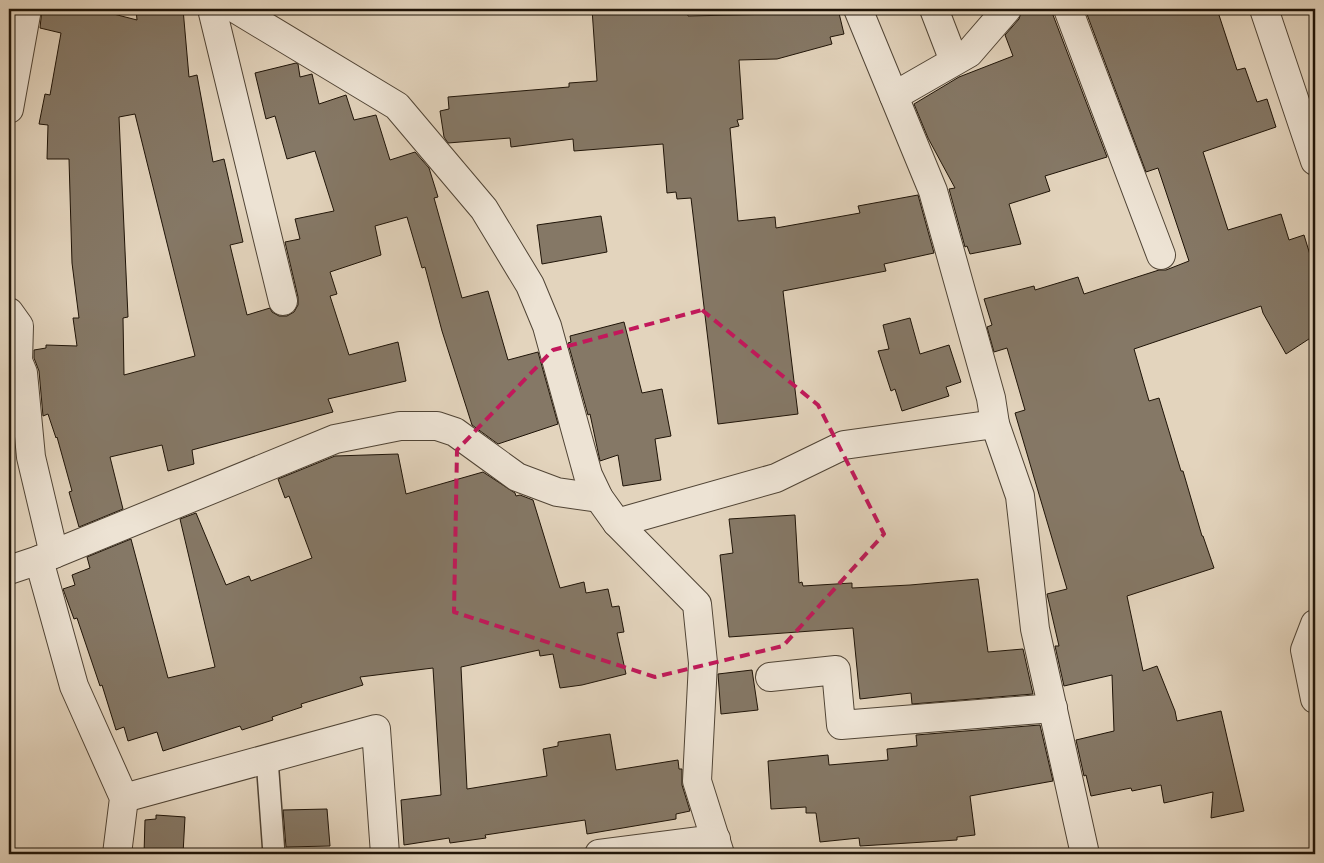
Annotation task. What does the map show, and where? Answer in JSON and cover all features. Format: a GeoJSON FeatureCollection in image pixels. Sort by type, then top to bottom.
{"type":"FeatureCollection","features":[{"type":"Feature","properties":{"kind":"street"},"geometry":{"type":"LineString","coordinates":[[9,109],[27,9]]}},
{"type":"Feature","properties":{"kind":"street"},"geometry":{"type":"LineString","coordinates":[[212,9],[284,301]]}},
{"type":"Feature","properties":{"kind":"street"},"geometry":{"type":"LineString","coordinates":[[236,9],[397,106],[484,209],[530,285],[547,326],[588,475],[600,498],[617,523],[697,604],[703,663],[698,781],[718,846],[599,854]]}},
{"type":"Feature","properties":{"kind":"street"},"geometry":{"type":"LineString","coordinates":[[858,9],[933,191],[991,398],[995,424],[1020,496],[1036,628],[1085,854]]}},
{"type":"Feature","properties":{"kind":"street"},"geometry":{"type":"LineString","coordinates":[[934,9],[954,61]]}},
{"type":"Feature","properties":{"kind":"street"},"geometry":{"type":"LineString","coordinates":[[894,96],[968,53],[1007,9]]}},
{"type":"Feature","properties":{"kind":"street"},"geometry":{"type":"LineString","coordinates":[[1068,9],[1161,255]]}},
{"type":"Feature","properties":{"kind":"street"},"geometry":{"type":"LineString","coordinates":[[1264,9],[1315,162]]}},
{"type":"Feature","properties":{"kind":"street"},"geometry":{"type":"LineString","coordinates":[[9,312],[19,326],[18,360],[23,373],[31,457],[46,557],[74,686],[124,798],[117,854]]}},
{"type":"Feature","properties":{"kind":"street"},"geometry":{"type":"LineString","coordinates":[[617,523],[776,478],[844,445],[995,424]]}},
{"type":"Feature","properties":{"kind":"street"},"geometry":{"type":"LineString","coordinates":[[9,570],[46,557],[335,439],[400,426],[437,426],[455,432],[517,477],[556,492],[600,498]]}},
{"type":"Feature","properties":{"kind":"street"},"geometry":{"type":"LineString","coordinates":[[1315,624],[1306,650],[1315,698]]}},
{"type":"Feature","properties":{"kind":"street"},"geometry":{"type":"LineString","coordinates":[[770,678],[836,670],[841,725],[1053,708]]}},
{"type":"Feature","properties":{"kind":"street"},"geometry":{"type":"LineString","coordinates":[[124,798],[376,729],[386,854]]}},
{"type":"Feature","properties":{"kind":"lane"},"geometry":{"type":"LineString","coordinates":[[267,759],[274,854]]}},
{"type":"Feature","properties":{"kind":"highlighted area"},"geometry":{"type":"Polygon","coordinates":[[[702,310],[818,405],[884,534],[783,646],[655,677],[454,612],[457,450],[553,350],[702,310]]]}},
{"type":"Feature","properties":{"kind":"building"},"geometry":{"type":"Polygon","coordinates":[[[42,9],[94,9],[137,20],[136,9],[183,9],[189,77],[197,75],[213,162],[224,159],[243,242],[230,245],[247,315],[270,308],[272,312],[279,316],[287,316],[294,312],[298,305],[298,297],[285,242],[300,239],[295,219],[334,211],[315,151],[287,159],[275,116],[266,119],[255,73],[296,63],[298,64],[300,77],[312,74],[319,104],[346,95],[354,120],[376,115],[390,160],[415,152],[429,168],[438,197],[434,198],[462,298],[488,291],[508,360],[538,352],[558,424],[498,444],[472,425],[442,331],[425,267],[422,268],[407,217],[375,226],[381,255],[330,272],[337,294],[330,296],[349,355],[398,342],[406,381],[328,399],[333,412],[192,450],[194,464],[168,471],[162,445],[110,457],[123,509],[79,527],[69,492],[72,491],[57,437],[48,414],[43,416],[39,371],[34,358],[34,350],[46,348],[46,345],[77,346],[73,318],[79,318],[72,263],[69,159],[47,159],[48,125],[39,124],[45,94],[50,95],[61,33],[40,28],[42,9]],[[135,114],[119,117],[128,317],[123,318],[124,375],[195,356],[135,114]]]}},
{"type":"Feature","properties":{"kind":"building"},"geometry":{"type":"Polygon","coordinates":[[[592,9],[687,9],[688,16],[777,14],[796,9],[838,9],[844,34],[830,37],[832,44],[777,59],[739,60],[743,119],[737,120],[739,126],[730,128],[738,221],[775,217],[776,228],[860,213],[858,206],[918,195],[934,253],[884,264],[886,271],[783,291],[798,414],[718,424],[691,198],[677,199],[676,192],[667,193],[663,144],[574,151],[573,139],[511,147],[510,138],[448,143],[444,137],[440,111],[449,109],[448,97],[569,87],[569,83],[597,81],[592,9]]]}},
{"type":"Feature","properties":{"kind":"building"},"geometry":{"type":"Polygon","coordinates":[[[1022,9],[1053,9],[1053,15],[1107,157],[1045,176],[1050,191],[1009,204],[1021,244],[970,254],[967,246],[965,247],[949,189],[955,188],[928,138],[914,104],[959,77],[1013,56],[1005,35],[1019,19],[1022,9]]]}},
{"type":"Feature","properties":{"kind":"building"},"geometry":{"type":"Polygon","coordinates":[[[1085,9],[1217,9],[1237,70],[1245,68],[1257,102],[1267,99],[1276,127],[1203,152],[1228,230],[1281,214],[1289,240],[1304,235],[1315,271],[1315,335],[1286,354],[1261,306],[1134,349],[1149,401],[1159,398],[1202,536],[1214,568],[1127,596],[1143,671],[1157,666],[1175,711],[1177,721],[1221,711],[1244,811],[1211,818],[1213,792],[1164,803],[1161,785],[1132,791],[1131,788],[1091,796],[1086,775],[1084,776],[1076,740],[1114,731],[1112,675],[1064,686],[1055,646],[1059,646],[1047,594],[1067,589],[1015,413],[1025,410],[1007,348],[994,352],[987,327],[992,325],[984,299],[1034,286],[1035,290],[1078,277],[1084,294],[1159,270],[1166,270],[1189,261],[1158,168],[1146,172],[1085,9]]]}},
{"type":"Feature","properties":{"kind":"building"},"geometry":{"type":"Polygon","coordinates":[[[601,216],[607,252],[542,264],[537,225],[601,216]]]}},
{"type":"Feature","properties":{"kind":"building"},"geometry":{"type":"Polygon","coordinates":[[[910,318],[920,354],[949,345],[961,382],[946,387],[949,396],[902,411],[895,389],[891,391],[878,351],[889,349],[883,325],[910,318]]]}},
{"type":"Feature","properties":{"kind":"building"},"geometry":{"type":"Polygon","coordinates":[[[624,322],[642,393],[662,389],[671,436],[655,439],[661,480],[623,486],[618,455],[600,461],[590,414],[588,415],[568,343],[571,342],[570,336],[624,322]]]}},
{"type":"Feature","properties":{"kind":"building"},"geometry":{"type":"Polygon","coordinates":[[[398,454],[406,494],[483,472],[515,493],[516,496],[520,495],[533,500],[560,588],[584,582],[586,593],[608,589],[612,607],[619,606],[624,632],[617,633],[626,674],[582,685],[560,688],[553,654],[540,656],[539,650],[461,667],[467,789],[547,776],[543,749],[558,746],[558,742],[610,734],[616,770],[678,760],[679,769],[682,769],[682,785],[690,811],[676,814],[676,819],[587,834],[585,820],[485,835],[486,838],[450,843],[449,838],[404,845],[401,800],[441,795],[433,668],[360,677],[363,685],[301,704],[302,707],[272,717],[273,720],[242,730],[240,726],[163,751],[157,732],[128,741],[124,727],[116,730],[102,685],[100,686],[77,618],[74,619],[63,589],[75,585],[72,575],[90,568],[87,557],[131,539],[168,678],[215,667],[180,519],[196,513],[226,585],[249,576],[251,581],[312,558],[289,496],[285,498],[278,479],[335,456],[398,454]]]}},
{"type":"Feature","properties":{"kind":"building"},"geometry":{"type":"Polygon","coordinates":[[[795,515],[799,583],[802,582],[803,586],[852,583],[852,588],[978,579],[988,652],[1023,649],[1033,694],[912,704],[911,693],[860,699],[853,628],[729,637],[720,555],[733,553],[729,519],[795,515]]]}},
{"type":"Feature","properties":{"kind":"building"},"geometry":{"type":"Polygon","coordinates":[[[752,670],[758,710],[721,714],[718,674],[752,670]]]}},
{"type":"Feature","properties":{"kind":"building"},"geometry":{"type":"Polygon","coordinates":[[[1040,725],[1053,781],[970,796],[975,835],[957,837],[957,840],[860,846],[859,838],[820,842],[816,813],[806,813],[806,807],[771,809],[768,761],[828,755],[829,765],[888,760],[887,749],[917,746],[916,735],[1040,725]]]}},
{"type":"Feature","properties":{"kind":"building"},"geometry":{"type":"Polygon","coordinates":[[[327,809],[330,846],[286,847],[283,810],[327,809]]]}},
{"type":"Feature","properties":{"kind":"building"},"geometry":{"type":"Polygon","coordinates":[[[156,815],[185,817],[183,854],[144,854],[145,820],[156,819],[156,815]]]}}]}
